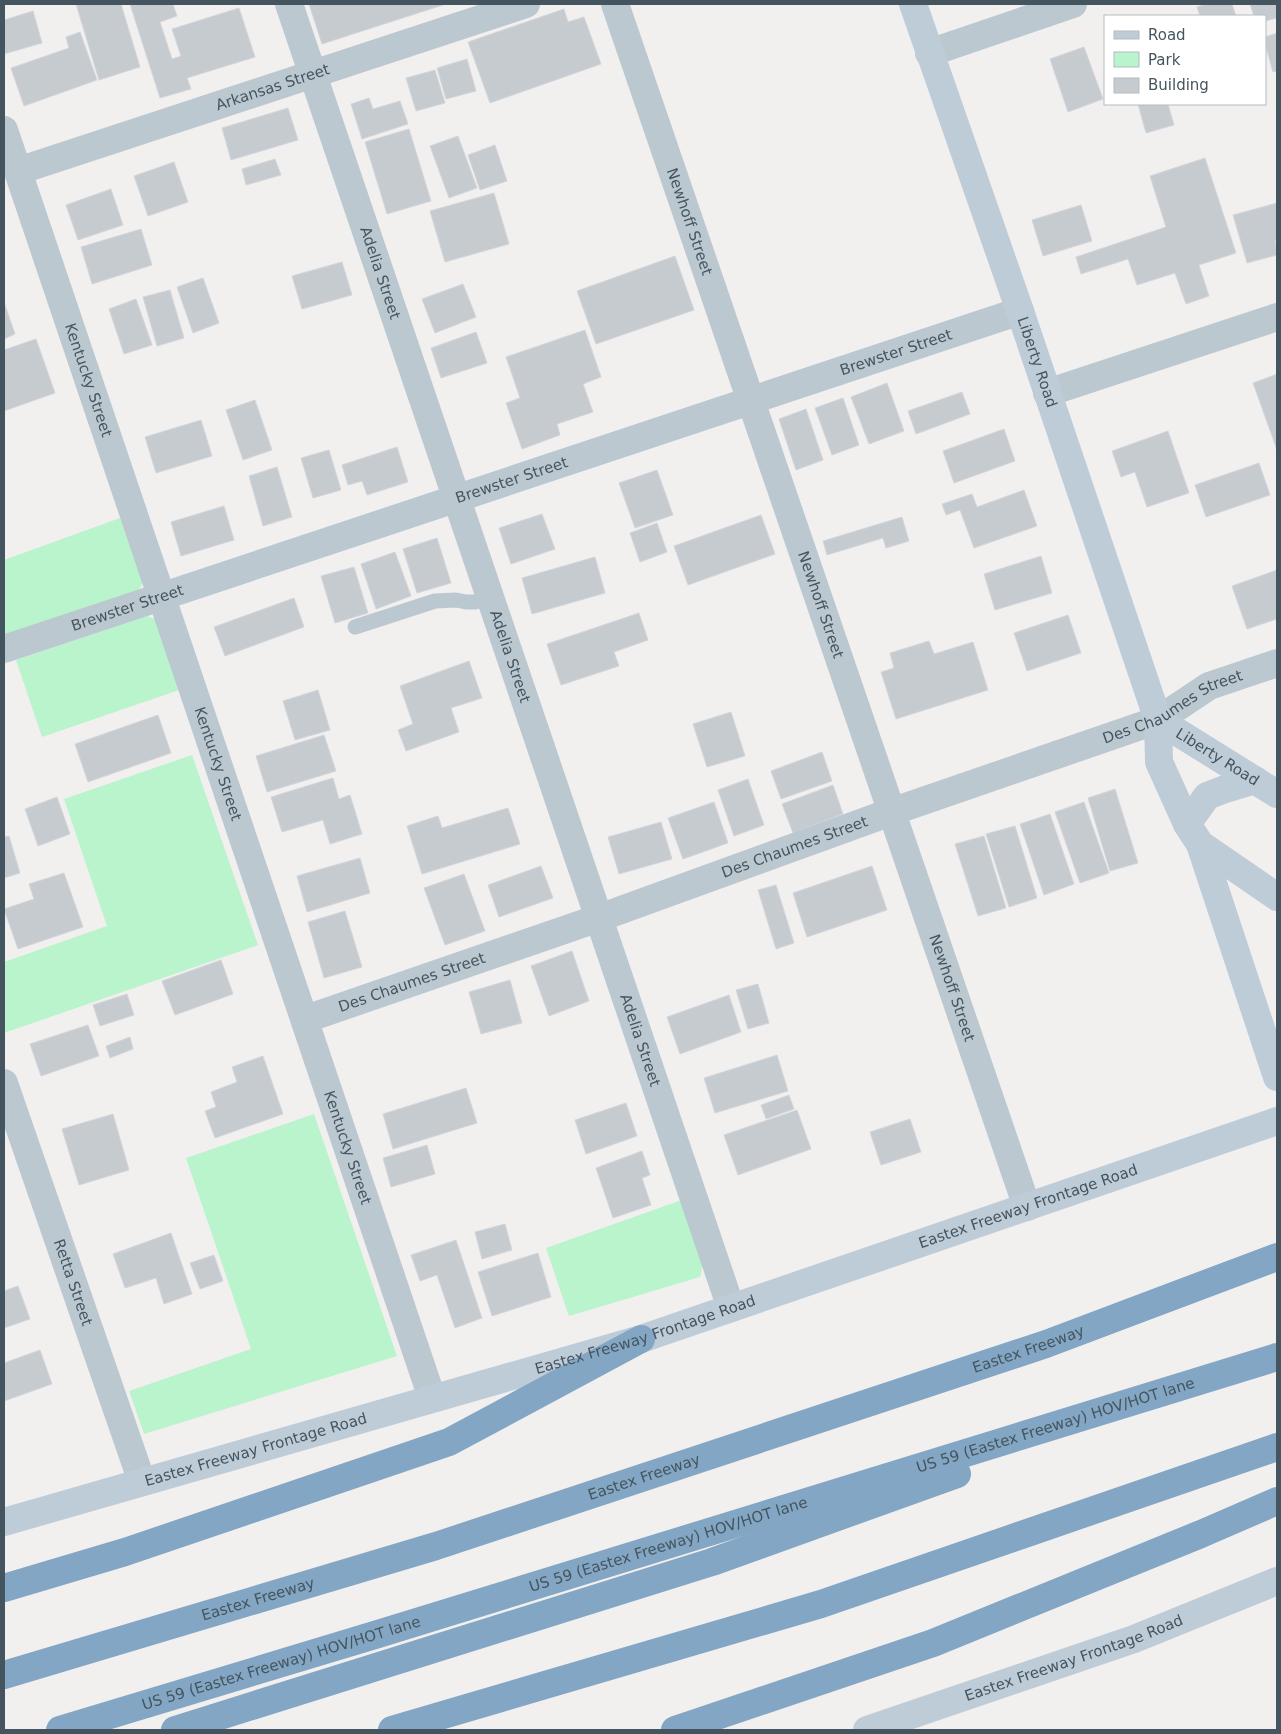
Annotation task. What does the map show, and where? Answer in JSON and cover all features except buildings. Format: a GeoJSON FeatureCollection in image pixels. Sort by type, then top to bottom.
{"type":"FeatureCollection","features":[{"type":"Feature","properties":{"kind":"highway","name":"Eastex Freeway"},"geometry":{"type":"LineString","coordinates":[[4,1675],[436,1546],[1046,1344],[1277,1257]]}},
{"type":"Feature","properties":{"kind":"highway"},"geometry":{"type":"LineString","coordinates":[[4,1588],[125,1552],[448,1442],[641,1339]]}},
{"type":"Feature","properties":{"kind":"highway"},"geometry":{"type":"LineString","coordinates":[[175,1730],[712,1562],[1277,1358]]}},
{"type":"Feature","properties":{"kind":"highway","name":"US 59 (Eastex Freeway) HOV/HOT lane"},"geometry":{"type":"LineString","coordinates":[[60,1730],[1277,1358]]}},
{"type":"Feature","properties":{"kind":"highway"},"geometry":{"type":"LineString","coordinates":[[392,1730],[821,1604],[1277,1447]]}},
{"type":"Feature","properties":{"kind":"highway"},"geometry":{"type":"LineString","coordinates":[[675,1730],[933,1643],[1201,1534],[1277,1501]]}},
{"type":"Feature","properties":{"kind":"main road","name":"Liberty Road"},"geometry":{"type":"LineString","coordinates":[[913,4],[1020,311],[1158,720],[1159,762],[1194,834],[1277,1078]]}},
{"type":"Feature","properties":{"kind":"main road","name":"Liberty Road"},"geometry":{"type":"LineString","coordinates":[[1158,720],[1266,787]]}},
{"type":"Feature","properties":{"kind":"main road"},"geometry":{"type":"LineString","coordinates":[[1266,787],[1225,789],[1207,796],[1194,834],[1277,897]]}},
{"type":"Feature","properties":{"kind":"main road","name":"Eastex Freeway Frontage Road"},"geometry":{"type":"LineString","coordinates":[[4,1522],[641,1339],[1277,1121]]}},
{"type":"Feature","properties":{"kind":"main road","name":"Eastex Freeway Frontage Road"},"geometry":{"type":"LineString","coordinates":[[868,1730],[1134,1639],[1277,1581]]}},
{"type":"Feature","properties":{"kind":"street","name":"Adelia Street"},"geometry":{"type":"LineString","coordinates":[[288,4],[732,1308]]}},
{"type":"Feature","properties":{"kind":"street","name":"Arkansas Street"},"geometry":{"type":"LineString","coordinates":[[18,172],[526,4]]}},
{"type":"Feature","properties":{"kind":"street","name":"Newhoff Street"},"geometry":{"type":"LineString","coordinates":[[615,4],[1027,1207]]}},
{"type":"Feature","properties":{"kind":"street"},"geometry":{"type":"LineString","coordinates":[[929,53],[1073,4]]}},
{"type":"Feature","properties":{"kind":"street","name":"Kentucky Street"},"geometry":{"type":"LineString","coordinates":[[4,130],[161,598],[306,1019],[432,1398]]}},
{"type":"Feature","properties":{"kind":"street","name":"Brewster Street"},"geometry":{"type":"LineString","coordinates":[[4,649],[1020,311]]}},
{"type":"Feature","properties":{"kind":"street"},"geometry":{"type":"LineString","coordinates":[[1047,393],[1277,317]]}},
{"type":"Feature","properties":{"kind":"street","name":"Des Chaumes Street"},"geometry":{"type":"LineString","coordinates":[[306,1019],[599,918],[891,812],[1158,720],[1209,686],[1277,663]]}},
{"type":"Feature","properties":{"kind":"street","name":"Retta Street"},"geometry":{"type":"LineString","coordinates":[[4,1083],[10,1124],[142,1482]]}},
{"type":"Feature","properties":{"kind":"lane"},"geometry":{"type":"LineString","coordinates":[[355,627],[434,601],[456,600],[475,602],[490,596]]}},
{"type":"Feature","properties":{"kind":"green space"},"geometry":{"type":"Polygon","coordinates":[[[120,518],[142,576],[142,584],[139,590],[5,636],[4,560],[120,518]]]}},
{"type":"Feature","properties":{"kind":"green space"},"geometry":{"type":"Polygon","coordinates":[[[147,616],[159,621],[182,689],[42,737],[16,660],[147,616]]]}},
{"type":"Feature","properties":{"kind":"green space"},"geometry":{"type":"Polygon","coordinates":[[[192,755],[258,945],[4,1033],[4,962],[107,926],[64,799],[192,755]]]}},
{"type":"Feature","properties":{"kind":"green space"},"geometry":{"type":"Polygon","coordinates":[[[314,1114],[397,1356],[144,1434],[129,1391],[251,1349],[186,1158],[314,1114]]]}},
{"type":"Feature","properties":{"kind":"green space"},"geometry":{"type":"Polygon","coordinates":[[[682,1200],[700,1249],[702,1269],[700,1277],[569,1316],[546,1248],[682,1200]]]}}]}
